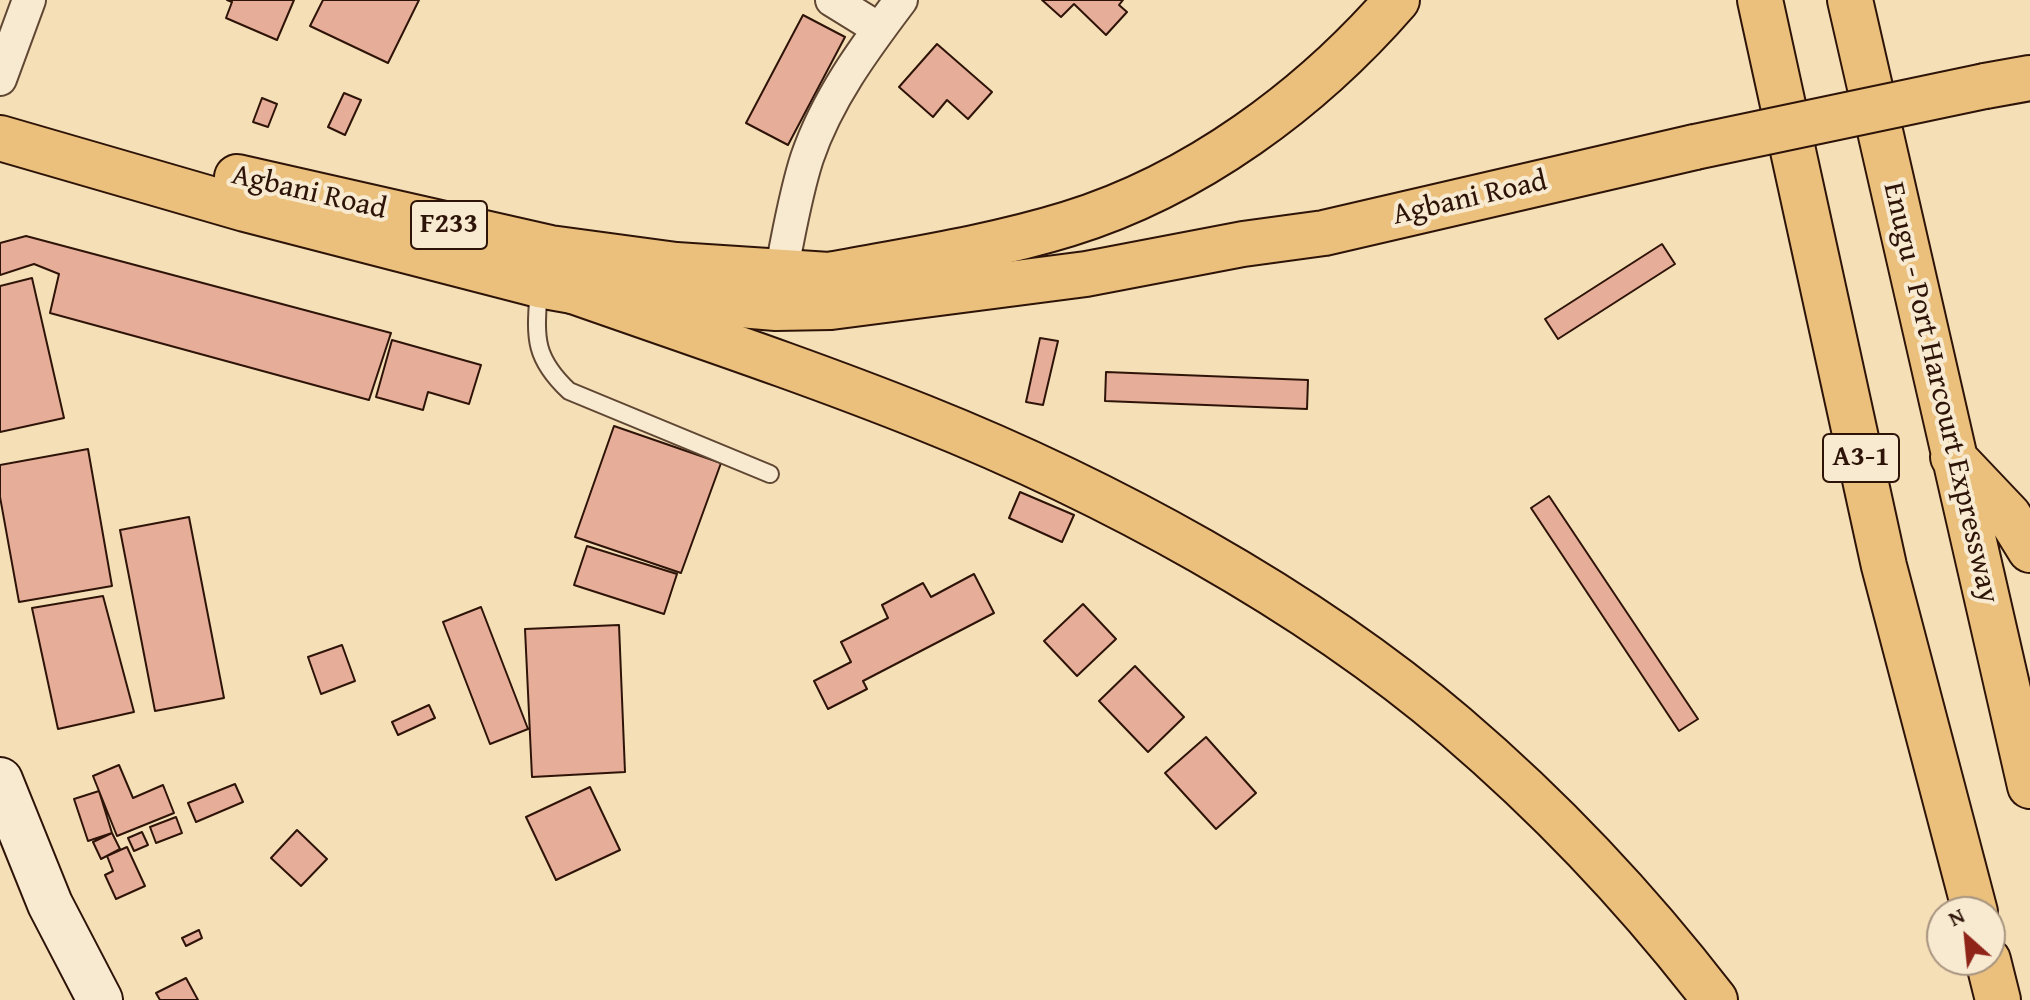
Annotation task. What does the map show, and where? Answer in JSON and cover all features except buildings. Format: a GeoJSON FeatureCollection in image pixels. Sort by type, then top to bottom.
{"type":"FeatureCollection","features":[{"type":"Feature","properties":{"kind":"main road"},"geometry":{"type":"LineString","coordinates":[[829,275],[963,250],[1068,224],[1162,186],[1220,153],[1291,100],[1356,47],[1397,0]]}},
{"type":"Feature","properties":{"kind":"main road","name":"A3-1"},"geometry":{"type":"LineString","coordinates":[[1760,0],[1884,566],[1971,896]]}},
{"type":"Feature","properties":{"kind":"main road","name":"Enugu - Port Harcourt Expressway"},"geometry":{"type":"LineString","coordinates":[[1850,0],[2030,786]]}},
{"type":"Feature","properties":{"kind":"main road","name":"Agbani Road"},"geometry":{"type":"LineString","coordinates":[[0,138],[245,209],[550,271],[776,308],[831,307],[1086,274],[1243,244],[1324,233],[1695,147],[2030,78]]}},
{"type":"Feature","properties":{"kind":"main road","name":"Agbani Road"},"geometry":{"type":"LineString","coordinates":[[0,111],[242,178],[550,271],[676,265],[829,275],[906,298]]}},
{"type":"Feature","properties":{"kind":"main road"},"geometry":{"type":"LineString","coordinates":[[550,271],[938,424],[1168,533],[1319,625],[1453,724],[1549,811],[1669,941],[1715,1000]]}},
{"type":"Feature","properties":{"kind":"main road"},"geometry":{"type":"LineString","coordinates":[[1953,457],[2009,516],[2030,550]]}},
{"type":"Feature","properties":{"kind":"main road"},"geometry":{"type":"LineString","coordinates":[[1992,976],[1998,1000]]}},
{"type":"Feature","properties":{"kind":"street"},"geometry":{"type":"LineString","coordinates":[[0,79],[29,0]]}},
{"type":"Feature","properties":{"kind":"street"},"geometry":{"type":"LineString","coordinates":[[832,0],[879,29]]}},
{"type":"Feature","properties":{"kind":"street"},"geometry":{"type":"LineString","coordinates":[[781,272],[808,157],[832,102],[901,0]]}},
{"type":"Feature","properties":{"kind":"street"},"geometry":{"type":"LineString","coordinates":[[0,780],[50,904],[100,1000]]}},
{"type":"Feature","properties":{"kind":"lane"},"geometry":{"type":"LineString","coordinates":[[550,271],[535,341],[547,370],[569,391],[770,474]]}}]}
